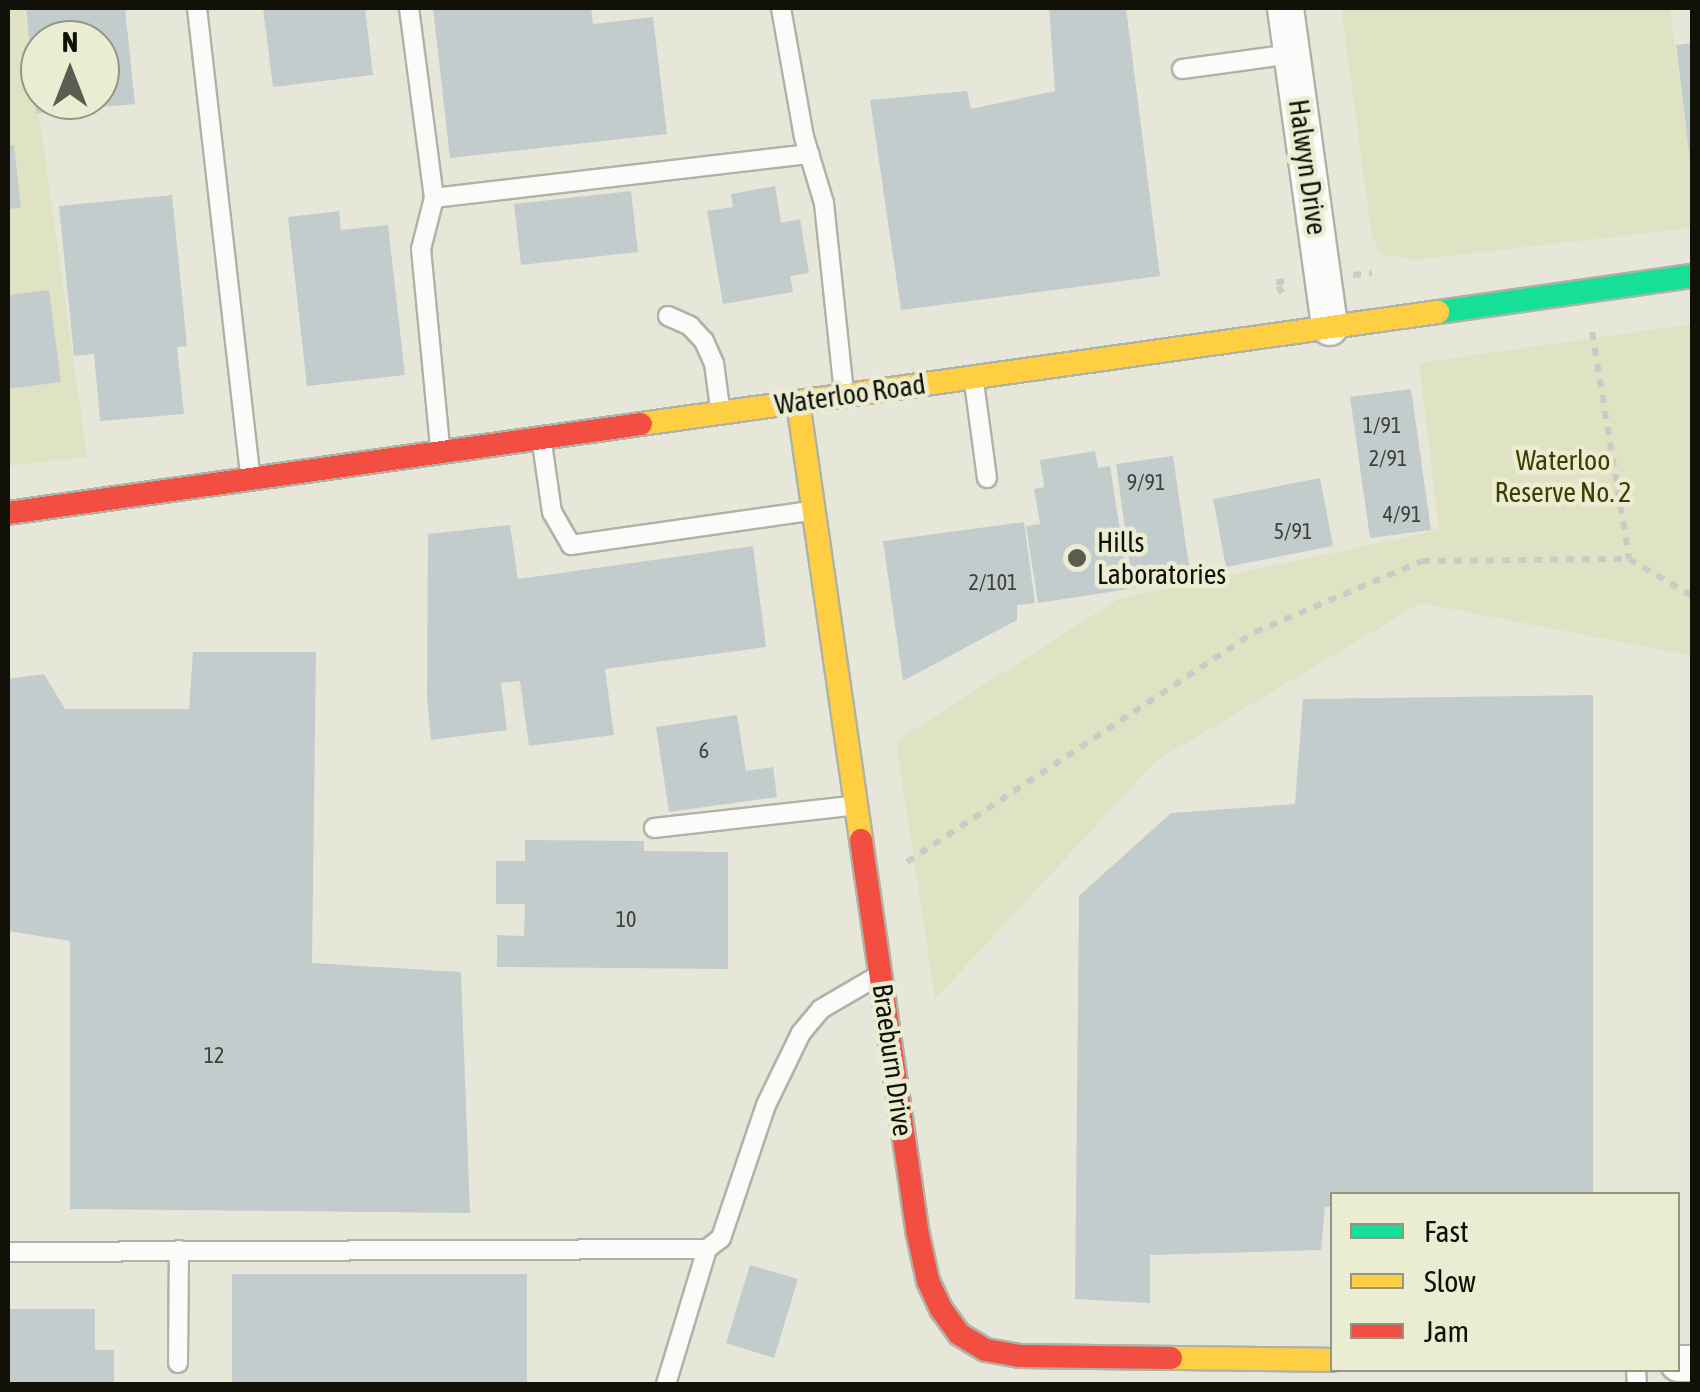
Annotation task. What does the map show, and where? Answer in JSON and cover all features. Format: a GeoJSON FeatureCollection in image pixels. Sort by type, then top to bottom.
{"type":"FeatureCollection","features":[{"type":"Feature","properties":{"kind":"street","name":"Halwyn Drive"},"geometry":{"type":"LineString","coordinates":[[1285,8],[1330,327]]}},
{"type":"Feature","properties":{"kind":"street","name":"Waterloo Road"},"geometry":{"type":"LineString","coordinates":[[8,513],[1692,276]]}},
{"type":"Feature","properties":{"kind":"street","name":"Braeburn Drive"},"geometry":{"type":"LineString","coordinates":[[798,402],[928,1281],[960,1334],[986,1350],[1020,1356],[1330,1360]]}},
{"type":"Feature","properties":{"kind":"lane"},"geometry":{"type":"LineString","coordinates":[[197,8],[251,479]]}},
{"type":"Feature","properties":{"kind":"lane"},"geometry":{"type":"LineString","coordinates":[[409,8],[434,198],[421,249],[440,452]]}},
{"type":"Feature","properties":{"kind":"lane"},"geometry":{"type":"LineString","coordinates":[[782,8],[809,154],[824,203],[844,395]]}},
{"type":"Feature","properties":{"kind":"lane"},"geometry":{"type":"LineString","coordinates":[[1182,70],[1292,54]]}},
{"type":"Feature","properties":{"kind":"lane"},"geometry":{"type":"LineString","coordinates":[[434,198],[809,154]]}},
{"type":"Feature","properties":{"kind":"lane"},"geometry":{"type":"LineString","coordinates":[[668,316],[690,326],[704,342],[714,364],[721,412]]}},
{"type":"Feature","properties":{"kind":"lane"},"geometry":{"type":"LineString","coordinates":[[974,377],[986,478]]}},
{"type":"Feature","properties":{"kind":"lane"},"geometry":{"type":"LineString","coordinates":[[541,438],[552,512],[571,545],[814,510]]}},
{"type":"Feature","properties":{"kind":"lane"},"geometry":{"type":"LineString","coordinates":[[654,828],[856,806]]}},
{"type":"Feature","properties":{"kind":"lane"},"geometry":{"type":"LineString","coordinates":[[671,1382],[708,1249],[720,1238],[766,1104],[801,1033],[820,1010],[881,974]]}},
{"type":"Feature","properties":{"kind":"lane"},"geometry":{"type":"LineString","coordinates":[[8,1252],[708,1249]]}},
{"type":"Feature","properties":{"kind":"lane"},"geometry":{"type":"LineString","coordinates":[[178,1250],[178,1363]]}},
{"type":"Feature","properties":{"kind":"lane"},"geometry":{"type":"LineString","coordinates":[[1264,1384],[1265,1359]]}},
{"type":"Feature","properties":{"kind":"path"},"geometry":{"type":"LineString","coordinates":[[1592,332],[1629,560]]}},
{"type":"Feature","properties":{"kind":"path"},"geometry":{"type":"LineString","coordinates":[[906,862],[1255,632],[1422,560],[1629,560],[1692,596]]}},
{"type":"Feature","properties":{"kind":"green space"},"geometry":{"type":"Polygon","coordinates":[[[8,8],[24,8],[26,20],[20,20],[20,120],[40,120],[87,457],[8,466],[8,8]]]}},
{"type":"Feature","properties":{"kind":"green space"},"geometry":{"type":"Polygon","coordinates":[[[1341,8],[1670,8],[1692,180],[1692,228],[1414,260],[1381,254],[1372,236],[1341,8]]]}},
{"type":"Feature","properties":{"kind":"green space","name":"Waterloo Reserve No. 2"},"geometry":{"type":"Polygon","coordinates":[[[1692,324],[1692,656],[1421,603],[1156,761],[935,999],[896,741],[1118,599],[1439,530],[1419,363],[1692,324]]]}},
{"type":"Feature","properties":{"kind":"building"},"geometry":{"type":"Polygon","coordinates":[[[26,8],[125,8],[135,104],[120,105],[120,20],[27,20],[26,8]]]}},
{"type":"Feature","properties":{"kind":"building"},"geometry":{"type":"Polygon","coordinates":[[[263,8],[365,8],[373,75],[273,87],[263,8]]]}},
{"type":"Feature","properties":{"kind":"building"},"geometry":{"type":"Polygon","coordinates":[[[433,8],[591,8],[593,24],[653,17],[667,134],[450,158],[433,8]]]}},
{"type":"Feature","properties":{"kind":"building"},"geometry":{"type":"Polygon","coordinates":[[[1049,8],[1126,8],[1160,276],[901,310],[870,100],[967,91],[971,109],[1055,91],[1049,8]]]}},
{"type":"Feature","properties":{"kind":"building"},"geometry":{"type":"Polygon","coordinates":[[[1692,43],[1692,160],[1690,161],[1676,45],[1692,43]]]}},
{"type":"Feature","properties":{"kind":"building"},"geometry":{"type":"Polygon","coordinates":[[[8,145],[14,145],[21,208],[8,209],[8,145]]]}},
{"type":"Feature","properties":{"kind":"building"},"geometry":{"type":"Polygon","coordinates":[[[775,186],[781,223],[800,219],[809,273],[790,276],[793,292],[723,304],[707,211],[733,207],[731,194],[775,186]]]}},
{"type":"Feature","properties":{"kind":"building"},"geometry":{"type":"Polygon","coordinates":[[[631,191],[638,252],[521,265],[514,204],[631,191]]]}},
{"type":"Feature","properties":{"kind":"building"},"geometry":{"type":"Polygon","coordinates":[[[172,195],[187,346],[177,347],[184,414],[100,421],[94,354],[74,356],[59,206],[172,195]]]}},
{"type":"Feature","properties":{"kind":"building"},"geometry":{"type":"Polygon","coordinates":[[[339,211],[341,230],[388,225],[405,375],[307,386],[288,217],[339,211]]]}},
{"type":"Feature","properties":{"kind":"building"},"geometry":{"type":"Polygon","coordinates":[[[49,290],[61,382],[8,389],[8,295],[49,290]]]}},
{"type":"Feature","properties":{"kind":"building"},"geometry":{"type":"Polygon","coordinates":[[[1411,389],[1431,530],[1370,538],[1350,397],[1411,389]]]}},
{"type":"Feature","properties":{"kind":"building","name":"Hills Laboratories"},"geometry":{"type":"Polygon","coordinates":[[[1095,451],[1098,468],[1110,466],[1129,589],[1038,603],[1026,526],[1040,524],[1034,489],[1044,487],[1040,460],[1095,451]]]}},
{"type":"Feature","properties":{"kind":"building"},"geometry":{"type":"Polygon","coordinates":[[[1173,456],[1191,580],[1133,588],[1116,464],[1173,456]]]}},
{"type":"Feature","properties":{"kind":"building"},"geometry":{"type":"Polygon","coordinates":[[[1320,478],[1333,546],[1226,567],[1213,499],[1320,478]]]}},
{"type":"Feature","properties":{"kind":"building"},"geometry":{"type":"Polygon","coordinates":[[[1024,522],[1035,603],[1017,605],[1017,620],[903,681],[883,541],[1024,522]]]}},
{"type":"Feature","properties":{"kind":"building"},"geometry":{"type":"Polygon","coordinates":[[[510,525],[518,579],[753,546],[766,647],[605,669],[614,735],[529,746],[520,681],[501,683],[507,730],[431,740],[427,695],[428,534],[510,525]]]}},
{"type":"Feature","properties":{"kind":"building"},"geometry":{"type":"Polygon","coordinates":[[[193,652],[316,652],[312,963],[461,972],[470,1213],[70,1209],[70,941],[8,931],[8,679],[44,674],[65,709],[189,709],[193,652]]]}},
{"type":"Feature","properties":{"kind":"building"},"geometry":{"type":"Polygon","coordinates":[[[1593,695],[1593,1192],[1330,1192],[1321,1250],[1150,1255],[1150,1303],[1075,1299],[1079,896],[1171,813],[1295,804],[1303,699],[1593,695]]]}},
{"type":"Feature","properties":{"kind":"building"},"geometry":{"type":"Polygon","coordinates":[[[737,715],[746,771],[773,767],[777,797],[669,812],[656,727],[737,715]]]}},
{"type":"Feature","properties":{"kind":"building"},"geometry":{"type":"Polygon","coordinates":[[[525,840],[644,841],[644,851],[728,852],[728,969],[497,967],[497,935],[524,936],[525,904],[496,904],[496,861],[525,861],[525,840]]]}},
{"type":"Feature","properties":{"kind":"building"},"geometry":{"type":"Polygon","coordinates":[[[750,1265],[798,1279],[774,1358],[726,1343],[750,1265]]]}},
{"type":"Feature","properties":{"kind":"building"},"geometry":{"type":"Polygon","coordinates":[[[232,1274],[527,1274],[527,1384],[232,1384],[232,1274]]]}},
{"type":"Feature","properties":{"kind":"building"},"geometry":{"type":"Polygon","coordinates":[[[8,1309],[95,1309],[95,1350],[114,1350],[114,1384],[8,1384],[8,1309]]]}},
{"type":"Feature","properties":{"kind":"traffic: fast"},"geometry":{"type":"LineString","coordinates":[[1438,312],[1692,276]]}},
{"type":"Feature","properties":{"kind":"traffic: slow"},"geometry":{"type":"LineString","coordinates":[[641,424],[1438,312]]}},
{"type":"Feature","properties":{"kind":"traffic: slow"},"geometry":{"type":"LineString","coordinates":[[798,402],[861,840]]}},
{"type":"Feature","properties":{"kind":"traffic: slow"},"geometry":{"type":"LineString","coordinates":[[1171,1358],[1330,1360]]}},
{"type":"Feature","properties":{"kind":"traffic: jam"},"geometry":{"type":"LineString","coordinates":[[8,513],[641,424]]}},
{"type":"Feature","properties":{"kind":"traffic: jam"},"geometry":{"type":"LineString","coordinates":[[861,840],[917,1230],[928,1281],[941,1309],[959,1334],[986,1350],[1020,1356],[1171,1358]]}},
{"type":"Feature","properties":{"kind":"place","name":"Hills Laboratories"},"geometry":{"type":"Point","coordinates":[1077,558]}}]}
